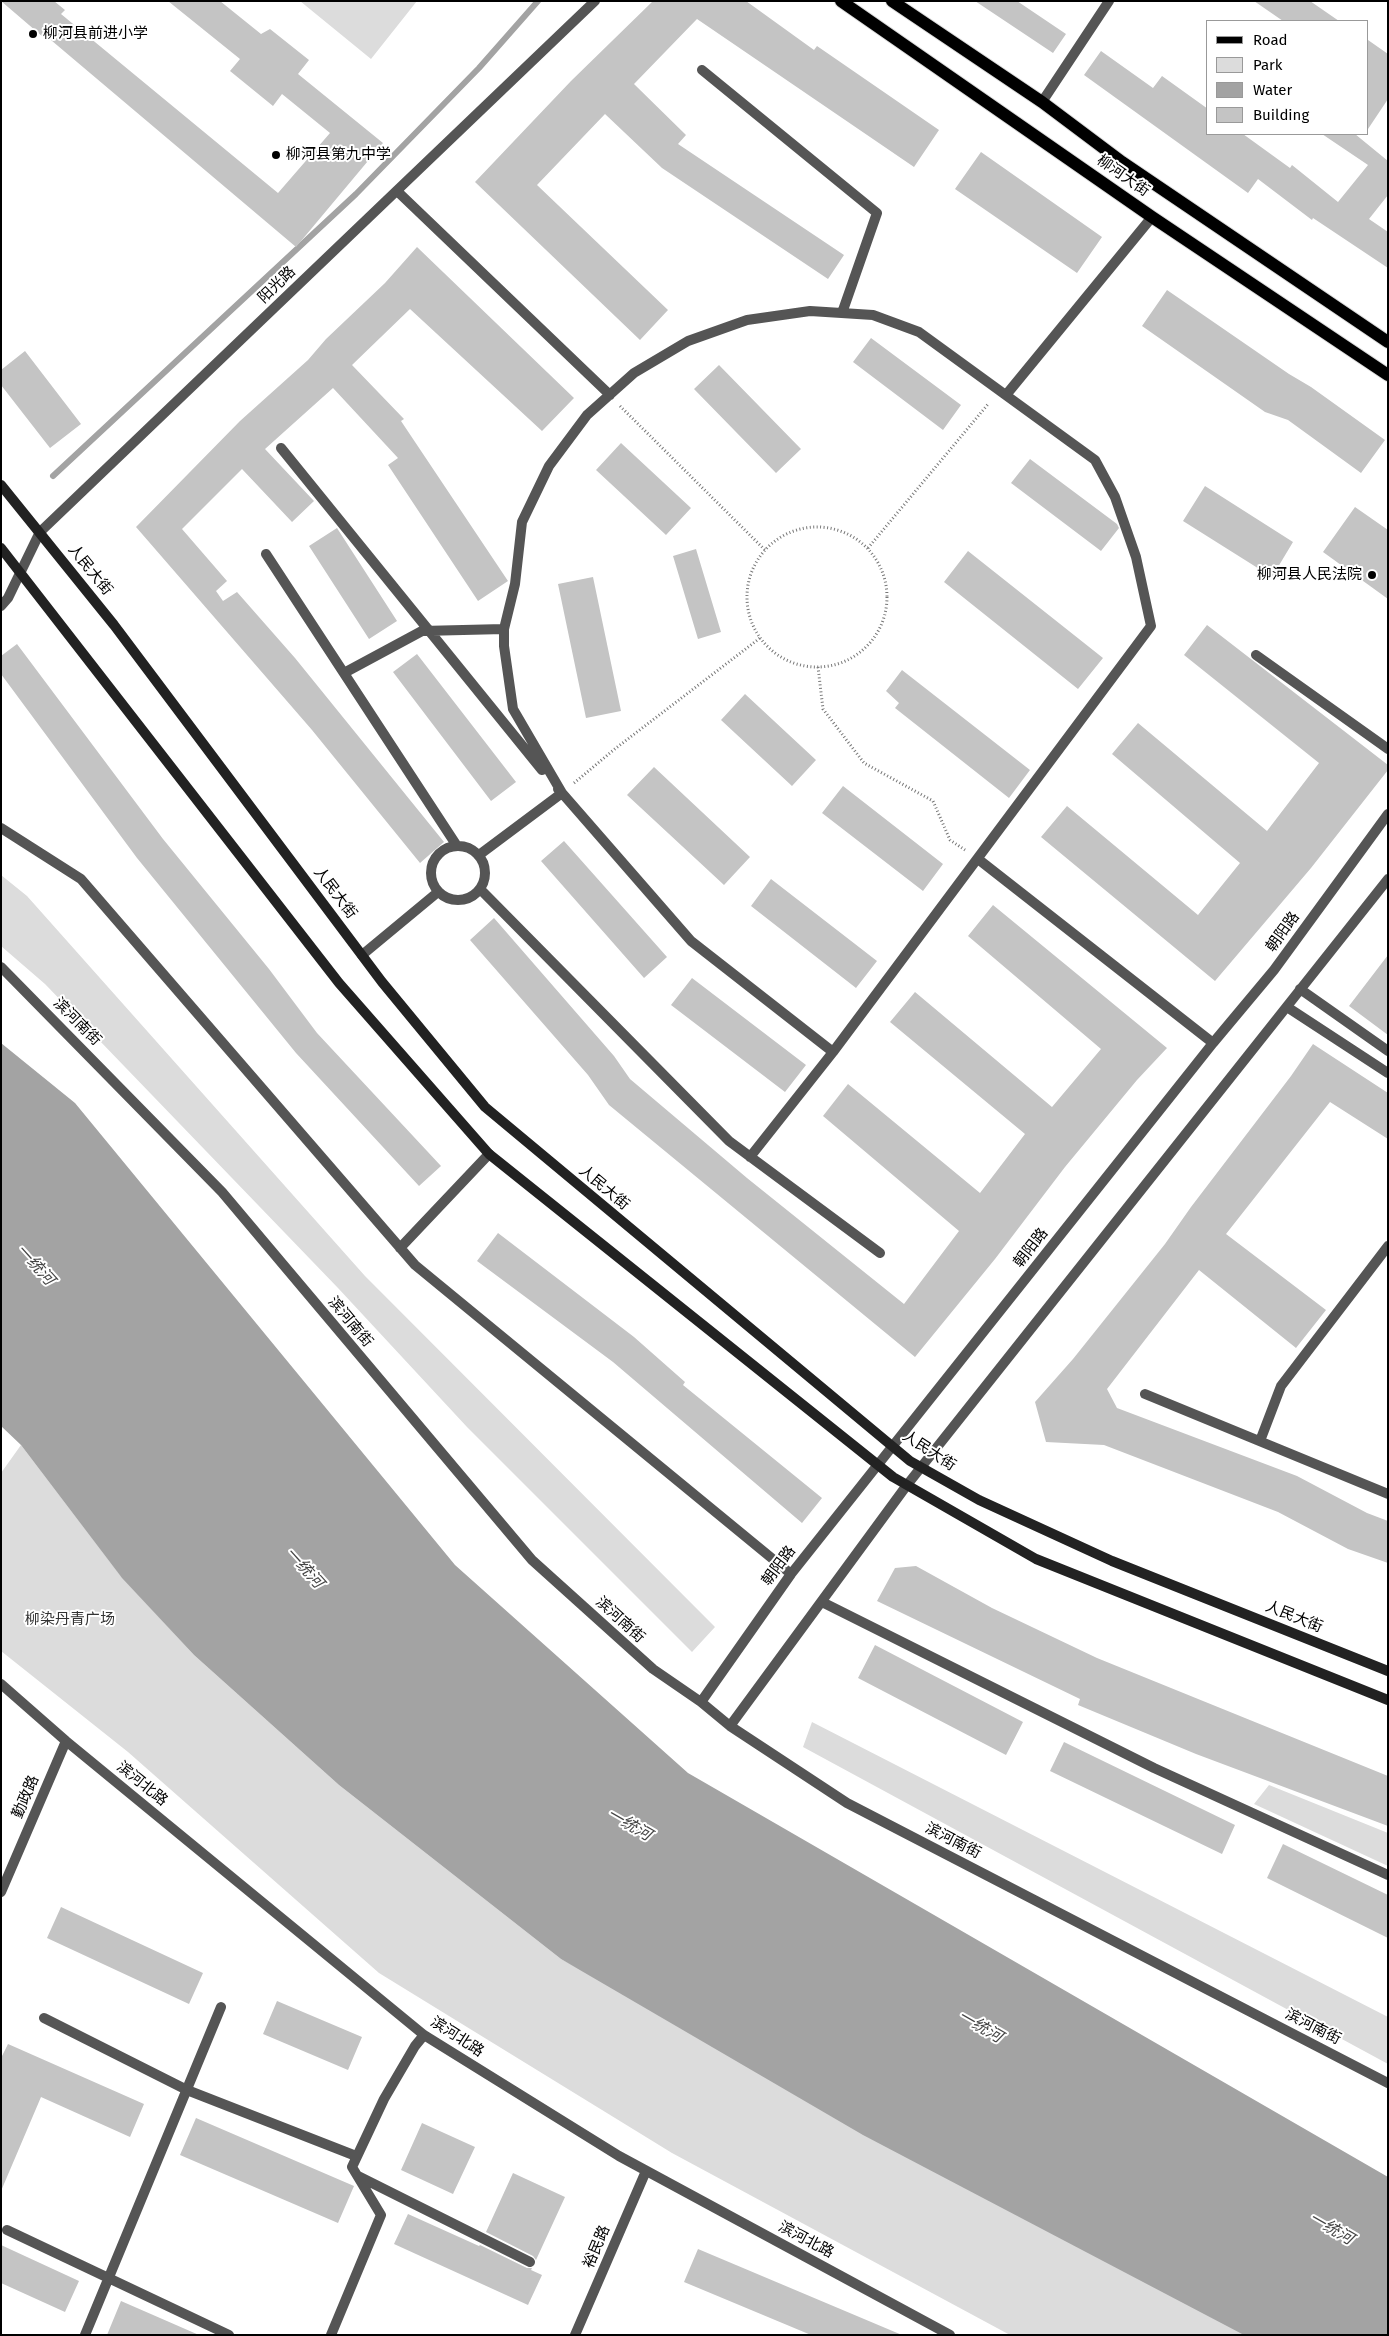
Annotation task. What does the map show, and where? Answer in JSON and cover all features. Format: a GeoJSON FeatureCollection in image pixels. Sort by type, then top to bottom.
{"type":"FeatureCollection","features":[{"type":"Feature","properties":{"kind":"main road","name":"柳河大街"},"geometry":{"type":"LineString","coordinates":[[841,1],[1152,217],[1388,375]]}},
{"type":"Feature","properties":{"kind":"main road","name":"柳河大街"},"geometry":{"type":"LineString","coordinates":[[892,1],[1042,102],[1122,162],[1388,342]]}},
{"type":"Feature","properties":{"kind":"street","name":"阳光路"},"geometry":{"type":"LineString","coordinates":[[1,606],[40,532],[595,1]]}},
{"type":"Feature","properties":{"kind":"street"},"geometry":{"type":"LineString","coordinates":[[1042,102],[1109,1]]}},
{"type":"Feature","properties":{"kind":"street"},"geometry":{"type":"LineString","coordinates":[[702,70],[876,213],[842,313]]}},
{"type":"Feature","properties":{"kind":"street"},"geometry":{"type":"LineString","coordinates":[[397,191],[610,395]]}},
{"type":"Feature","properties":{"kind":"street"},"geometry":{"type":"LineString","coordinates":[[1002,393],[1152,217]]}},
{"type":"Feature","properties":{"kind":"street"},"geometry":{"type":"LineString","coordinates":[[562,794],[513,709],[504,646],[504,629],[515,584],[522,522],[549,466],[587,415],[634,373],[696,338],[747,320],[810,311],[873,315],[919,332],[1094,460],[1116,497],[1136,557],[1151,626],[833,1052],[750,1157]]}},
{"type":"Feature","properties":{"kind":"street"},"geometry":{"type":"LineString","coordinates":[[281,448],[562,794],[691,941],[833,1052]]}},
{"type":"Feature","properties":{"kind":"street","name":"人民大街"},"geometry":{"type":"LineString","coordinates":[[1,485],[114,625],[362,955],[485,1108],[892,1446],[921,1467],[979,1500],[1112,1560],[1388,1671]]}},
{"type":"Feature","properties":{"kind":"street"},"geometry":{"type":"LineString","coordinates":[[1,548],[339,983],[489,1154],[877,1465],[907,1485],[1036,1559],[1388,1700]]}},
{"type":"Feature","properties":{"kind":"street"},"geometry":{"type":"LineString","coordinates":[[266,554],[457,846]]}},
{"type":"Feature","properties":{"kind":"street"},"geometry":{"type":"LineString","coordinates":[[344,673],[422,631],[504,629]]}},
{"type":"Feature","properties":{"kind":"street"},"geometry":{"type":"LineString","coordinates":[[1256,655],[1388,749]]}},
{"type":"Feature","properties":{"kind":"street"},"geometry":{"type":"LineString","coordinates":[[506,725],[517,716]]}},
{"type":"Feature","properties":{"kind":"street"},"geometry":{"type":"LineString","coordinates":[[479,855],[562,794]]}},
{"type":"Feature","properties":{"kind":"street","name":"朝阳路"},"geometry":{"type":"LineString","coordinates":[[701,1702],[790,1574],[1213,1043],[1274,970],[1388,814]]}},
{"type":"Feature","properties":{"kind":"street"},"geometry":{"type":"LineString","coordinates":[[1,828],[81,878],[415,1265],[790,1574]]}},
{"type":"Feature","properties":{"kind":"street"},"geometry":{"type":"LineString","coordinates":[[457,846],[469,848],[479,855],[485,866],[486,878],[481,890],[472,898],[460,901],[448,899],[438,892],[432,881],[431,869],[436,857],[445,849],[457,846]]}},
{"type":"Feature","properties":{"kind":"street"},"geometry":{"type":"LineString","coordinates":[[978,859],[1213,1043]]}},
{"type":"Feature","properties":{"kind":"street"},"geometry":{"type":"LineString","coordinates":[[730,1726],[907,1485],[1388,879]]}},
{"type":"Feature","properties":{"kind":"street"},"geometry":{"type":"LineString","coordinates":[[481,890],[728,1142],[880,1253]]}},
{"type":"Feature","properties":{"kind":"street"},"geometry":{"type":"LineString","coordinates":[[362,955],[438,892]]}},
{"type":"Feature","properties":{"kind":"street","name":"滨河南街"},"geometry":{"type":"LineString","coordinates":[[1,967],[222,1192],[532,1560],[652,1669],[701,1702],[730,1726],[847,1803],[1388,2083]]}},
{"type":"Feature","properties":{"kind":"street"},"geometry":{"type":"LineString","coordinates":[[1300,989],[1388,1051]]}},
{"type":"Feature","properties":{"kind":"street"},"geometry":{"type":"LineString","coordinates":[[1287,1007],[1388,1073]]}},
{"type":"Feature","properties":{"kind":"street"},"geometry":{"type":"LineString","coordinates":[[400,1248],[489,1154]]}},
{"type":"Feature","properties":{"kind":"street"},"geometry":{"type":"LineString","coordinates":[[1260,1441],[1281,1386],[1388,1246]]}},
{"type":"Feature","properties":{"kind":"street"},"geometry":{"type":"LineString","coordinates":[[1145,1394],[1388,1494]]}},
{"type":"Feature","properties":{"kind":"street"},"geometry":{"type":"LineString","coordinates":[[822,1602],[1154,1768],[1388,1875]]}},
{"type":"Feature","properties":{"kind":"street","name":"滨河北路"},"geometry":{"type":"LineString","coordinates":[[1,1684],[66,1741],[424,2035],[646,2171],[950,2335]]}},
{"type":"Feature","properties":{"kind":"street","name":"勤政路"},"geometry":{"type":"LineString","coordinates":[[1,1892],[66,1741]]}},
{"type":"Feature","properties":{"kind":"street"},"geometry":{"type":"LineString","coordinates":[[85,2335],[221,2007]]}},
{"type":"Feature","properties":{"kind":"street"},"geometry":{"type":"LineString","coordinates":[[44,2018],[187,2090],[356,2156]]}},
{"type":"Feature","properties":{"kind":"street"},"geometry":{"type":"LineString","coordinates":[[330,2335],[381,2215],[352,2167],[384,2099],[415,2046],[424,2035]]}},
{"type":"Feature","properties":{"kind":"street","name":"裕民路"},"geometry":{"type":"LineString","coordinates":[[576,2335],[646,2171]]}},
{"type":"Feature","properties":{"kind":"street"},"geometry":{"type":"LineString","coordinates":[[357,2175],[530,2262]]}},
{"type":"Feature","properties":{"kind":"street"},"geometry":{"type":"LineString","coordinates":[[8,2230],[229,2335]]}},
{"type":"Feature","properties":{"kind":"path"},"geometry":{"type":"LineString","coordinates":[[868,548],[1002,393]]}},
{"type":"Feature","properties":{"kind":"path"},"geometry":{"type":"LineString","coordinates":[[610,395],[766,550]]}},
{"type":"Feature","properties":{"kind":"path"},"geometry":{"type":"LineString","coordinates":[[820,526],[846,532],[868,548],[883,572],[887,585],[886,613],[874,639],[853,658],[840,663],[818,667],[799,665],[786,660],[774,652],[760,638],[750,619],[747,592],[754,566],[766,550],[781,536],[793,530],[820,526]]}},
{"type":"Feature","properties":{"kind":"path"},"geometry":{"type":"LineString","coordinates":[[562,794],[616,748],[760,638]]}},
{"type":"Feature","properties":{"kind":"path"},"geometry":{"type":"LineString","coordinates":[[818,667],[823,709],[864,763],[933,800],[950,840],[978,859]]}},
{"type":"Feature","properties":{"kind":"green space"},"geometry":{"type":"Polygon","coordinates":[[[300,1],[417,1],[371,59],[300,1]]]}},
{"type":"Feature","properties":{"kind":"green space"},"geometry":{"type":"Polygon","coordinates":[[[1,875],[27,896],[365,1276],[715,1627],[692,1652],[467,1427],[338,1288],[45,984],[1,946],[1,875]]]}},
{"type":"Feature","properties":{"kind":"green space","name":"柳染丹青广场"},"geometry":{"type":"Polygon","coordinates":[[[21,1445],[120,1575],[194,1655],[339,1785],[561,1959],[1262,2335],[1010,2335],[672,2153],[379,1973],[128,1752],[1,1651],[1,1473],[21,1445]]]}},
{"type":"Feature","properties":{"kind":"green space"},"geometry":{"type":"Polygon","coordinates":[[[812,1722],[1388,2017],[1388,2064],[803,1747],[812,1722]]]}},
{"type":"Feature","properties":{"kind":"green space"},"geometry":{"type":"Polygon","coordinates":[[[1269,1785],[1388,1833],[1388,1866],[1254,1804],[1269,1785]]]}},
{"type":"Feature","properties":{"kind":"water","name":"一统河"},"geometry":{"type":"Polygon","coordinates":[[[1,1043],[75,1103],[455,1565],[688,1773],[1388,2177],[1388,2335],[1244,2335],[863,2135],[561,1959],[339,1785],[194,1655],[122,1578],[21,1445],[1,1426],[1,1043]]]}},
{"type":"Feature","properties":{"kind":"building"},"geometry":{"type":"Polygon","coordinates":[[[1,1],[54,1],[65,10],[61,14],[278,193],[330,133],[282,94],[273,106],[230,71],[240,59],[168,1],[220,1],[261,34],[270,29],[309,60],[298,74],[383,143],[296,247],[45,35],[43,37],[1,1]]]}},
{"type":"Feature","properties":{"kind":"building"},"geometry":{"type":"Polygon","coordinates":[[[653,1],[746,1],[814,50],[817,46],[939,130],[914,167],[697,19],[634,84],[686,135],[678,144],[844,255],[828,279],[662,168],[605,114],[537,185],[668,310],[640,340],[475,182],[571,81],[653,1]]]}},
{"type":"Feature","properties":{"kind":"building"},"geometry":{"type":"Polygon","coordinates":[[[975,1],[1017,1],[1066,34],[1053,53],[975,1]]]}},
{"type":"Feature","properties":{"kind":"building"},"geometry":{"type":"Polygon","coordinates":[[[1254,1],[1310,1],[1338,20],[1282,20],[1254,1]]]}},
{"type":"Feature","properties":{"kind":"building"},"geometry":{"type":"Polygon","coordinates":[[[1369,41],[1388,54],[1388,99],[1369,128],[1369,41]]]}},
{"type":"Feature","properties":{"kind":"building"},"geometry":{"type":"Polygon","coordinates":[[[1101,51],[1153,88],[1162,76],[1206,108],[1206,135],[1244,135],[1290,168],[1292,165],[1338,202],[1368,165],[1323,135],[1356,135],[1388,161],[1388,195],[1369,219],[1388,232],[1388,268],[1313,218],[1312,220],[1258,179],[1248,193],[1084,75],[1101,51]]]}},
{"type":"Feature","properties":{"kind":"building"},"geometry":{"type":"Polygon","coordinates":[[[981,152],[1102,237],[1077,273],[955,189],[981,152]]]}},
{"type":"Feature","properties":{"kind":"building"},"geometry":{"type":"Polygon","coordinates":[[[417,247],[574,398],[542,431],[410,309],[352,365],[404,419],[401,421],[508,581],[478,601],[388,465],[398,458],[333,388],[265,449],[314,501],[292,522],[242,469],[182,529],[227,581],[216,591],[223,601],[237,592],[295,658],[444,842],[420,863],[312,730],[136,527],[240,421],[308,360],[326,339],[385,283],[417,247]]]}},
{"type":"Feature","properties":{"kind":"building"},"geometry":{"type":"Polygon","coordinates":[[[1167,290],[1289,374],[1311,387],[1385,440],[1361,473],[1288,420],[1265,412],[1142,326],[1167,290]]]}},
{"type":"Feature","properties":{"kind":"building"},"geometry":{"type":"Polygon","coordinates":[[[871,338],[961,405],[943,430],[853,362],[871,338]]]}},
{"type":"Feature","properties":{"kind":"building"},"geometry":{"type":"Polygon","coordinates":[[[25,351],[81,424],[50,448],[1,385],[1,370],[25,351]]]}},
{"type":"Feature","properties":{"kind":"building"},"geometry":{"type":"Polygon","coordinates":[[[719,365],[801,449],[776,473],[694,389],[719,365]]]}},
{"type":"Feature","properties":{"kind":"building"},"geometry":{"type":"Polygon","coordinates":[[[621,443],[691,508],[666,535],[596,470],[621,443]]]}},
{"type":"Feature","properties":{"kind":"building"},"geometry":{"type":"Polygon","coordinates":[[[1030,459],[1117,524],[1119,528],[1101,551],[1011,483],[1030,459]]]}},
{"type":"Feature","properties":{"kind":"building"},"geometry":{"type":"Polygon","coordinates":[[[1205,486],[1293,542],[1272,577],[1183,521],[1205,486]]]}},
{"type":"Feature","properties":{"kind":"building","name":"柳河县人民法院"},"geometry":{"type":"Polygon","coordinates":[[[1355,507],[1388,530],[1388,599],[1323,552],[1355,507]]]}},
{"type":"Feature","properties":{"kind":"building"},"geometry":{"type":"Polygon","coordinates":[[[337,528],[397,621],[369,639],[309,546],[337,528]]]}},
{"type":"Feature","properties":{"kind":"building"},"geometry":{"type":"Polygon","coordinates":[[[696,549],[721,632],[698,639],[673,556],[696,549]]]}},
{"type":"Feature","properties":{"kind":"building"},"geometry":{"type":"Polygon","coordinates":[[[968,551],[1103,658],[1078,689],[944,582],[968,551]]]}},
{"type":"Feature","properties":{"kind":"building"},"geometry":{"type":"Polygon","coordinates":[[[593,577],[621,711],[586,718],[558,584],[593,577]]]}},
{"type":"Feature","properties":{"kind":"building"},"geometry":{"type":"Polygon","coordinates":[[[1207,625],[1388,765],[1388,770],[1311,868],[1215,981],[1041,837],[1067,806],[1198,915],[1240,863],[1112,754],[1138,723],[1267,831],[1319,763],[1184,655],[1207,625]]]}},
{"type":"Feature","properties":{"kind":"building"},"geometry":{"type":"Polygon","coordinates":[[[17,644],[163,839],[269,969],[317,1033],[441,1166],[419,1186],[296,1053],[137,858],[1,674],[1,656],[17,644]]]}},
{"type":"Feature","properties":{"kind":"building"},"geometry":{"type":"Polygon","coordinates":[[[417,654],[516,782],[491,801],[393,672],[417,654]]]}},
{"type":"Feature","properties":{"kind":"building"},"geometry":{"type":"Polygon","coordinates":[[[902,670],[1030,770],[1009,798],[895,708],[899,703],[886,691],[902,670]]]}},
{"type":"Feature","properties":{"kind":"building"},"geometry":{"type":"Polygon","coordinates":[[[745,694],[816,760],[792,786],[721,720],[745,694]]]}},
{"type":"Feature","properties":{"kind":"building"},"geometry":{"type":"Polygon","coordinates":[[[654,767],[750,857],[724,885],[627,795],[654,767]]]}},
{"type":"Feature","properties":{"kind":"building"},"geometry":{"type":"Polygon","coordinates":[[[843,786],[943,864],[923,891],[822,813],[843,786]]]}},
{"type":"Feature","properties":{"kind":"building"},"geometry":{"type":"Polygon","coordinates":[[[564,841],[667,957],[644,978],[541,861],[564,841]]]}},
{"type":"Feature","properties":{"kind":"building"},"geometry":{"type":"Polygon","coordinates":[[[771,879],[877,961],[856,988],[751,906],[771,879]]]}},
{"type":"Feature","properties":{"kind":"building"},"geometry":{"type":"Polygon","coordinates":[[[993,905],[1167,1048],[1137,1080],[1065,1167],[995,1259],[915,1357],[609,1105],[588,1075],[470,940],[494,918],[614,1056],[630,1079],[747,1178],[904,1304],[959,1231],[823,1116],[848,1084],[980,1193],[1025,1134],[890,1022],[915,992],[1052,1107],[1101,1049],[968,936],[993,905]]]}},
{"type":"Feature","properties":{"kind":"building"},"geometry":{"type":"Polygon","coordinates":[[[1388,955],[1388,1035],[1349,1006],[1388,955]]]}},
{"type":"Feature","properties":{"kind":"building"},"geometry":{"type":"Polygon","coordinates":[[[692,978],[806,1065],[785,1092],[671,1005],[692,978]]]}},
{"type":"Feature","properties":{"kind":"building"},"geometry":{"type":"Polygon","coordinates":[[[1313,1044],[1388,1093],[1388,1139],[1330,1102],[1226,1234],[1326,1310],[1296,1348],[1199,1270],[1107,1389],[1117,1408],[1297,1476],[1367,1513],[1388,1521],[1388,1563],[1348,1549],[1278,1512],[1104,1445],[1046,1442],[1035,1402],[1073,1359],[1165,1244],[1313,1044]]]}},
{"type":"Feature","properties":{"kind":"building"},"geometry":{"type":"Polygon","coordinates":[[[498,1233],[634,1337],[685,1382],[683,1385],[822,1498],[802,1523],[613,1362],[477,1261],[498,1233]]]}},
{"type":"Feature","properties":{"kind":"building"},"geometry":{"type":"Polygon","coordinates":[[[916,1566],[992,1608],[1097,1658],[1388,1776],[1388,1826],[1196,1754],[1078,1705],[1080,1699],[877,1601],[895,1568],[916,1566]]]}},
{"type":"Feature","properties":{"kind":"building"},"geometry":{"type":"Polygon","coordinates":[[[875,1645],[1023,1722],[1006,1755],[858,1678],[875,1645]]]}},
{"type":"Feature","properties":{"kind":"building"},"geometry":{"type":"Polygon","coordinates":[[[1064,1742],[1235,1825],[1222,1854],[1050,1771],[1064,1742]]]}},
{"type":"Feature","properties":{"kind":"building"},"geometry":{"type":"Polygon","coordinates":[[[1283,1844],[1388,1895],[1388,1938],[1267,1878],[1283,1844]]]}},
{"type":"Feature","properties":{"kind":"building"},"geometry":{"type":"Polygon","coordinates":[[[61,1907],[203,1973],[189,2004],[47,1938],[61,1907]]]}},
{"type":"Feature","properties":{"kind":"building"},"geometry":{"type":"Polygon","coordinates":[[[277,2001],[362,2037],[348,2070],[263,2034],[277,2001]]]}},
{"type":"Feature","properties":{"kind":"building"},"geometry":{"type":"Polygon","coordinates":[[[8,2044],[144,2104],[130,2137],[41,2097],[1,2191],[1,2058],[8,2044]]]}},
{"type":"Feature","properties":{"kind":"building"},"geometry":{"type":"Polygon","coordinates":[[[196,2118],[354,2186],[338,2223],[180,2155],[196,2118]]]}},
{"type":"Feature","properties":{"kind":"building"},"geometry":{"type":"Polygon","coordinates":[[[422,2123],[475,2147],[453,2194],[401,2170],[422,2123]]]}},
{"type":"Feature","properties":{"kind":"building"},"geometry":{"type":"Polygon","coordinates":[[[513,2173],[565,2197],[536,2260],[533,2256],[486,2232],[513,2173]]]}},
{"type":"Feature","properties":{"kind":"building"},"geometry":{"type":"Polygon","coordinates":[[[408,2214],[480,2245],[527,2268],[532,2268],[531,2270],[542,2275],[528,2305],[394,2244],[408,2214]]]}},
{"type":"Feature","properties":{"kind":"building"},"geometry":{"type":"Polygon","coordinates":[[[1,2245],[79,2281],[65,2312],[1,2283],[1,2245]]]}},
{"type":"Feature","properties":{"kind":"building"},"geometry":{"type":"Polygon","coordinates":[[[698,2249],[902,2335],[811,2335],[684,2282],[698,2249]]]}},
{"type":"Feature","properties":{"kind":"building"},"geometry":{"type":"Polygon","coordinates":[[[121,2301],[199,2335],[107,2335],[121,2301]]]}},
{"type":"Feature","properties":{"kind":"waterway"},"geometry":{"type":"LineString","coordinates":[[53,476],[356,194],[479,68],[538,1]]}},
{"type":"Feature","properties":{"kind":"place","name":"柳河县前进小学"},"geometry":{"type":"Point","coordinates":[33,34]}},
{"type":"Feature","properties":{"kind":"place","name":"柳河县第九中学"},"geometry":{"type":"Point","coordinates":[276,155]}},
{"type":"Feature","properties":{"kind":"place","name":"柳河县人民法院"},"geometry":{"type":"Point","coordinates":[1372,575]}}]}
